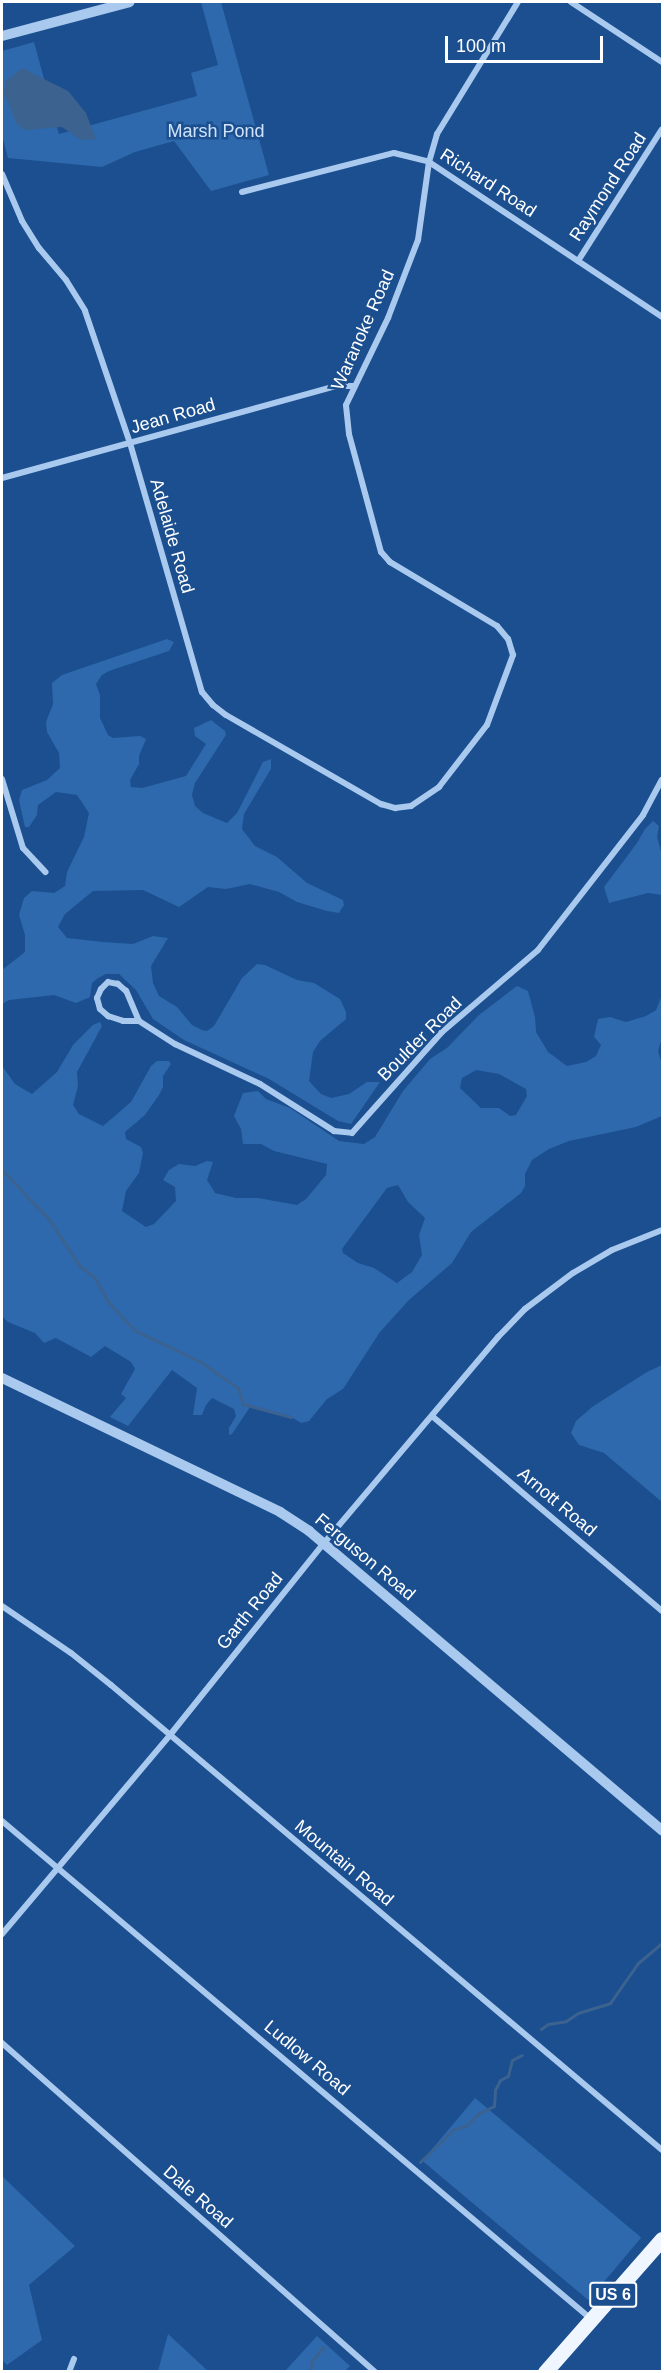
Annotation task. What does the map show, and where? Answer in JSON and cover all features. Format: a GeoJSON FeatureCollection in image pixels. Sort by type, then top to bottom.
{"type":"FeatureCollection","features":[{"type":"Feature","properties":{"kind":"main road","name":"US 6"},"geometry":{"type":"LineString","coordinates":[[545,2372],[663,2239]]}},
{"type":"Feature","properties":{"kind":"street"},"geometry":{"type":"LineString","coordinates":[[2,36],[130,2]]}},
{"type":"Feature","properties":{"kind":"street","name":"Waranoke Road"},"geometry":{"type":"LineString","coordinates":[[411,806],[439,787],[487,725],[513,656],[508,639],[497,626],[390,562],[381,552],[349,434],[346,405],[353,386],[388,318],[418,240],[429,162],[437,134],[518,2]]}},
{"type":"Feature","properties":{"kind":"street"},"geometry":{"type":"LineString","coordinates":[[571,2],[663,62]]}},
{"type":"Feature","properties":{"kind":"street","name":"Raymond Road"},"geometry":{"type":"LineString","coordinates":[[578,261],[663,129]]}},
{"type":"Feature","properties":{"kind":"street","name":"Richard Road"},"geometry":{"type":"LineString","coordinates":[[242,192],[394,153],[429,162],[663,317]]}},
{"type":"Feature","properties":{"kind":"street","name":"Adelaide Road"},"geometry":{"type":"LineString","coordinates":[[2,174],[22,221],[85,311],[130,443],[202,692],[226,715],[381,804],[395,808],[411,806]]}},
{"type":"Feature","properties":{"kind":"street","name":"Jean Road"},"geometry":{"type":"LineString","coordinates":[[2,478],[336,386],[353,386]]}},
{"type":"Feature","properties":{"kind":"street"},"geometry":{"type":"LineString","coordinates":[[2,779],[23,848],[45,872]]}},
{"type":"Feature","properties":{"kind":"street","name":"Boulder Road"},"geometry":{"type":"LineString","coordinates":[[139,1021],[123,1022],[108,1016],[100,1009],[97,998],[101,989],[108,982],[118,984],[126,991],[139,1021],[175,1044],[260,1084],[334,1131],[352,1133],[442,1032],[538,950],[643,815],[663,780]]}},
{"type":"Feature","properties":{"kind":"street","name":"Garth Road"},"geometry":{"type":"LineString","coordinates":[[2,1934],[170,1735],[324,1543],[498,1336],[525,1309],[564,1279],[612,1250],[663,1230]]}},
{"type":"Feature","properties":{"kind":"street","name":"Ferguson Road"},"geometry":{"type":"LineString","coordinates":[[2,1378],[280,1512],[324,1543],[663,1830]]}},
{"type":"Feature","properties":{"kind":"street","name":"Arnott Road"},"geometry":{"type":"LineString","coordinates":[[432,1416],[663,1611]]}},
{"type":"Feature","properties":{"kind":"street","name":"Mountain Road"},"geometry":{"type":"LineString","coordinates":[[2,1606],[71,1653],[663,2150]]}},
{"type":"Feature","properties":{"kind":"street","name":"Ludlow Road"},"geometry":{"type":"LineString","coordinates":[[2,1821],[592,2319]]}},
{"type":"Feature","properties":{"kind":"street","name":"Dale Road"},"geometry":{"type":"LineString","coordinates":[[2,2043],[375,2372]]}},
{"type":"Feature","properties":{"kind":"street"},"geometry":{"type":"LineString","coordinates":[[69,2372],[74,2359]]}},
{"type":"Feature","properties":{"kind":"green space","name":"Marsh Pond"},"geometry":{"type":"Polygon","coordinates":[[[201,2],[221,2],[269,175],[211,191],[174,141],[135,152],[102,167],[8,158],[2,135],[2,51],[34,42],[59,134],[197,96],[191,73],[218,65],[201,2]]]}},
{"type":"Feature","properties":{"kind":"green space"},"geometry":{"type":"Polygon","coordinates":[[[167,639],[174,642],[169,651],[109,671],[102,675],[96,684],[100,695],[100,718],[108,735],[113,738],[140,736],[146,739],[139,756],[139,764],[130,780],[131,787],[142,788],[186,776],[206,744],[195,736],[194,728],[211,720],[225,731],[226,735],[195,783],[192,795],[195,806],[203,813],[227,823],[237,813],[263,762],[271,759],[271,769],[244,814],[242,829],[255,846],[277,857],[307,883],[343,900],[344,905],[339,913],[327,911],[297,902],[279,892],[250,884],[226,889],[208,887],[179,907],[143,890],[93,891],[65,914],[58,927],[67,938],[103,942],[133,944],[153,936],[168,938],[151,966],[153,983],[159,996],[177,1007],[192,1025],[202,1030],[207,1031],[214,1026],[242,978],[257,964],[265,965],[297,980],[314,983],[340,999],[346,1012],[346,1019],[320,1041],[313,1052],[309,1081],[321,1094],[331,1098],[349,1094],[367,1082],[380,1082],[351,1124],[338,1121],[269,1079],[184,1040],[153,1019],[136,990],[119,974],[106,974],[98,978],[92,983],[90,997],[76,1003],[54,995],[9,1000],[2,1004],[2,970],[25,952],[25,935],[19,915],[24,898],[32,891],[54,893],[65,886],[67,872],[84,837],[89,813],[77,795],[56,792],[38,805],[37,815],[29,827],[25,827],[19,800],[22,790],[47,780],[60,768],[59,753],[47,732],[46,722],[53,704],[52,683],[62,675],[167,639]]]}},
{"type":"Feature","properties":{"kind":"green space"},"geometry":{"type":"Polygon","coordinates":[[[653,821],[659,826],[657,837],[662,855],[662,895],[648,893],[609,903],[604,887],[653,821]]]}},
{"type":"Feature","properties":{"kind":"green space"},"geometry":{"type":"Polygon","coordinates":[[[517,986],[528,991],[535,1017],[536,1032],[548,1052],[567,1066],[586,1062],[596,1056],[601,1045],[594,1037],[598,1019],[610,1017],[626,1022],[646,1016],[656,1010],[662,995],[662,1038],[658,1051],[662,1064],[662,1116],[636,1127],[569,1141],[549,1149],[532,1160],[525,1174],[525,1186],[521,1193],[471,1232],[452,1263],[409,1300],[380,1332],[343,1389],[327,1399],[309,1421],[301,1423],[288,1415],[250,1407],[232,1434],[229,1435],[229,1428],[236,1416],[234,1409],[212,1398],[202,1415],[193,1415],[197,1388],[172,1370],[128,1426],[110,1417],[126,1398],[121,1394],[135,1369],[131,1362],[105,1346],[91,1357],[56,1338],[44,1343],[35,1333],[8,1322],[2,1316],[2,1066],[15,1084],[32,1094],[57,1072],[73,1045],[93,1025],[100,1022],[102,1026],[77,1072],[78,1086],[73,1105],[79,1114],[103,1126],[131,1102],[151,1066],[157,1061],[169,1061],[171,1064],[163,1076],[163,1087],[159,1095],[145,1115],[125,1132],[126,1139],[141,1147],[143,1153],[139,1173],[126,1191],[122,1211],[146,1227],[154,1224],[176,1201],[175,1187],[163,1180],[169,1170],[179,1164],[195,1166],[207,1161],[213,1162],[207,1180],[215,1193],[236,1198],[258,1198],[297,1205],[306,1199],[326,1175],[327,1164],[274,1151],[261,1144],[243,1144],[241,1129],[234,1116],[243,1093],[258,1091],[266,1099],[290,1108],[339,1141],[364,1144],[375,1137],[403,1091],[430,1059],[447,1048],[479,1015],[517,986]],[[476,1070],[462,1078],[460,1088],[481,1108],[499,1108],[510,1116],[516,1115],[527,1096],[526,1089],[499,1074],[476,1070]],[[398,1185],[387,1188],[342,1249],[343,1253],[358,1263],[374,1268],[397,1283],[412,1272],[422,1255],[419,1235],[425,1218],[408,1202],[398,1185]]]}},
{"type":"Feature","properties":{"kind":"green space"},"geometry":{"type":"Polygon","coordinates":[[[662,1365],[662,1502],[604,1453],[579,1445],[571,1433],[576,1421],[592,1407],[662,1365]]]}},
{"type":"Feature","properties":{"kind":"green space"},"geometry":{"type":"Polygon","coordinates":[[[475,2098],[641,2237],[589,2300],[422,2161],[475,2098]]]}},
{"type":"Feature","properties":{"kind":"green space"},"geometry":{"type":"Polygon","coordinates":[[[2,2176],[75,2246],[29,2285],[42,2340],[7,2365],[2,2360],[2,2176]]]}},
{"type":"Feature","properties":{"kind":"green space"},"geometry":{"type":"Polygon","coordinates":[[[168,2334],[208,2371],[158,2371],[168,2334]]]}},
{"type":"Feature","properties":{"kind":"green space"},"geometry":{"type":"Polygon","coordinates":[[[317,2336],[350,2366],[345,2371],[285,2371],[317,2336]]]}},
{"type":"Feature","properties":{"kind":"shaded area"},"geometry":{"type":"Polygon","coordinates":[[[22,68],[68,91],[86,113],[96,139],[81,140],[62,127],[24,130],[16,123],[4,92],[6,81],[22,68]]]}},
{"type":"Feature","properties":{"kind":"waterway"},"geometry":{"type":"LineString","coordinates":[[2,1170],[48,1218],[79,1265],[94,1277],[109,1303],[134,1330],[201,1362],[238,1388],[243,1404],[291,1417]]}},
{"type":"Feature","properties":{"kind":"waterway"},"geometry":{"type":"LineString","coordinates":[[541,2029],[548,2024],[566,2021],[578,2013],[610,2003],[638,1963],[662,1943]]}},
{"type":"Feature","properties":{"kind":"waterway"},"geometry":{"type":"LineString","coordinates":[[420,2162],[454,2129],[466,2126],[478,2114],[494,2106],[495,2090],[500,2080],[508,2076],[512,2060],[522,2055]]}},
{"type":"Feature","properties":{"kind":"waterway"},"geometry":{"type":"LineString","coordinates":[[310,2372],[312,2361],[323,2347]]}}]}
